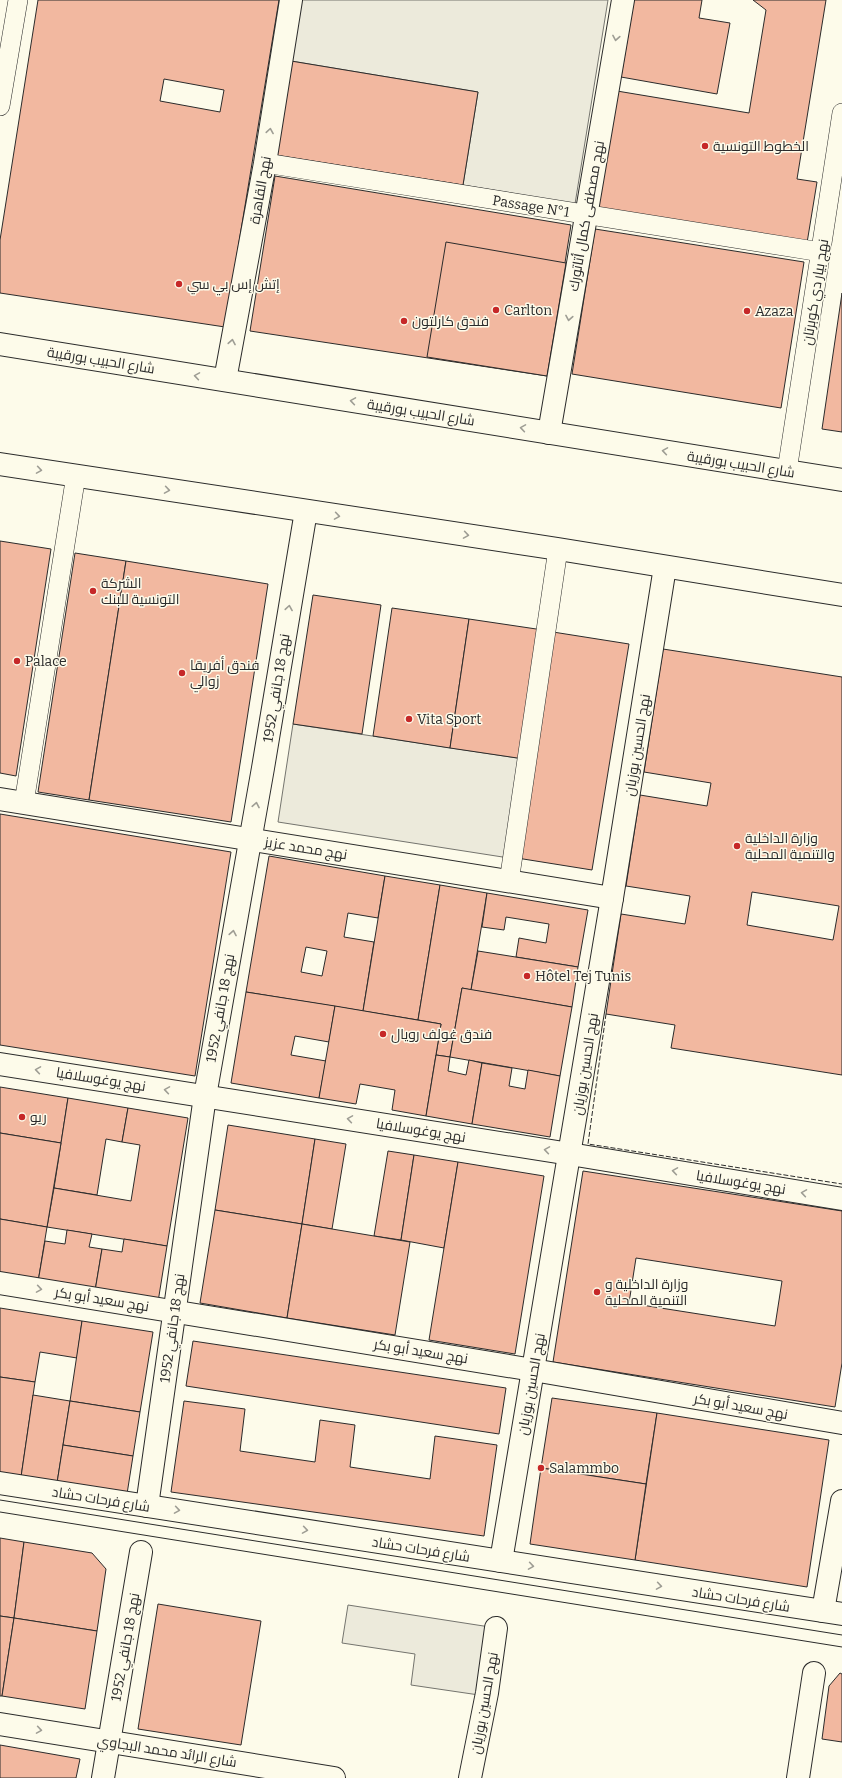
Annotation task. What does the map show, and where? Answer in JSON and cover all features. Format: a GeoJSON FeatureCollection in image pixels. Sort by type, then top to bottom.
{"type":"FeatureCollection","features":[{"type":"Feature","properties":{"kind":"street"},"geometry":{"type":"LineString","coordinates":[[0,106],[18,0]]}},
{"type":"Feature","properties":{"kind":"street","name":"نهج القاهرة"},"geometry":{"type":"LineString","coordinates":[[225,380],[265,163],[291,0]]}},
{"type":"Feature","properties":{"kind":"street","name":"نهج مصطفى كمال أتاتورك"},"geometry":{"type":"LineString","coordinates":[[549,433],[623,0]]}},
{"type":"Feature","properties":{"kind":"street","name":"نهج بيار دي كوبرتان"},"geometry":{"type":"LineString","coordinates":[[787,471],[842,113]]}},
{"type":"Feature","properties":{"kind":"street","name":"Passage N°1"},"geometry":{"type":"LineString","coordinates":[[265,163],[821,252]]}},
{"type":"Feature","properties":{"kind":"street","name":"شارع الحبيب بورقيبة"},"geometry":{"type":"LineString","coordinates":[[0,344],[842,480]]}},
{"type":"Feature","properties":{"kind":"street"},"geometry":{"type":"LineString","coordinates":[[0,464],[558,549],[842,595]]}},
{"type":"Feature","properties":{"kind":"street"},"geometry":{"type":"LineString","coordinates":[[24,803],[76,475]]}},
{"type":"Feature","properties":{"kind":"street","name":"نهج 18 جانفي 1952"},"geometry":{"type":"LineString","coordinates":[[147,1506],[205,1096],[306,511]]}},
{"type":"Feature","properties":{"kind":"street"},"geometry":{"type":"LineString","coordinates":[[509,882],[558,549]]}},
{"type":"Feature","properties":{"kind":"street","name":"نهج الحسين بوزيان"},"geometry":{"type":"LineString","coordinates":[[502,1554],[570,1154],[665,567]]}},
{"type":"Feature","properties":{"kind":"street","name":"نهج محمد عزيز"},"geometry":{"type":"LineString","coordinates":[[0,799],[250,838],[612,898]]}},
{"type":"Feature","properties":{"kind":"street","name":"نهج يوغوسلافيا"},"geometry":{"type":"LineString","coordinates":[[0,1064],[570,1154],[842,1199]]}},
{"type":"Feature","properties":{"kind":"street","name":"نهج سعيد أبو بكر"},"geometry":{"type":"LineString","coordinates":[[0,1283],[533,1370],[842,1423]]}},
{"type":"Feature","properties":{"kind":"street","name":"شارع فرحات حشاد"},"geometry":{"type":"LineString","coordinates":[[0,1483],[147,1506],[502,1554],[833,1612]]}},
{"type":"Feature","properties":{"kind":"street"},"geometry":{"type":"LineString","coordinates":[[833,1612],[842,1501]]}},
{"type":"Feature","properties":{"kind":"street","name":"نهج 18 جانفي 1952"},"geometry":{"type":"LineString","coordinates":[[103,1778],[141,1552]]}},
{"type":"Feature","properties":{"kind":"street","name":"نهج الحسين بوزيان"},"geometry":{"type":"LineString","coordinates":[[470,1778],[487,1693],[496,1628]]}},
{"type":"Feature","properties":{"kind":"street"},"geometry":{"type":"LineString","coordinates":[[798,1778],[814,1673]]}},
{"type":"Feature","properties":{"kind":"street","name":"شارع الرائد محمد البجاوي"},"geometry":{"type":"LineString","coordinates":[[0,1724],[334,1778]]}},
{"type":"Feature","properties":{"kind":"shaded area"},"geometry":{"type":"Polygon","coordinates":[[[301,0],[608,0],[575,204],[463,185],[478,92],[291,61],[301,0]]]}},
{"type":"Feature","properties":{"kind":"shaded area"},"geometry":{"type":"Polygon","coordinates":[[[293,724],[524,759],[509,858],[278,822],[293,724]]]}},
{"type":"Feature","properties":{"kind":"shaded area"},"geometry":{"type":"Polygon","coordinates":[[[348,1605],[490,1627],[479,1695],[411,1685],[415,1654],[342,1643],[348,1605]]]}},
{"type":"Feature","properties":{"kind":"building"},"geometry":{"type":"Polygon","coordinates":[[[38,0],[279,0],[225,327],[0,293],[0,240],[38,0]],[[164,79],[160,101],[220,112],[224,90],[164,79]]]}},
{"type":"Feature","properties":{"kind":"building"},"geometry":{"type":"Polygon","coordinates":[[[634,0],[702,0],[699,18],[730,23],[717,94],[621,77],[634,0]]]}},
{"type":"Feature","properties":{"kind":"building","name":"الخطوط التونسية"},"geometry":{"type":"Polygon","coordinates":[[[753,0],[826,0],[797,179],[817,182],[807,243],[597,208],[617,91],[749,113],[766,10],[753,0]]]}},
{"type":"Feature","properties":{"kind":"building"},"geometry":{"type":"Polygon","coordinates":[[[291,61],[478,92],[463,185],[276,155],[291,61]]]}},
{"type":"Feature","properties":{"kind":"building"},"geometry":{"type":"Polygon","coordinates":[[[275,176],[571,225],[547,376],[250,331],[275,176]]]}},
{"type":"Feature","properties":{"kind":"building"},"geometry":{"type":"Polygon","coordinates":[[[595,229],[804,262],[781,408],[572,374],[595,229]]]}},
{"type":"Feature","properties":{"kind":"building","name":"Carlton"},"geometry":{"type":"Polygon","coordinates":[[[446,242],[566,263],[547,376],[427,357],[446,242]]]}},
{"type":"Feature","properties":{"kind":"building"},"geometry":{"type":"Polygon","coordinates":[[[842,293],[842,432],[822,429],[842,293]]]}},
{"type":"Feature","properties":{"kind":"building","name":"Palace"},"geometry":{"type":"Polygon","coordinates":[[[0,541],[51,549],[16,776],[0,773],[0,541]]]}},
{"type":"Feature","properties":{"kind":"building"},"geometry":{"type":"Polygon","coordinates":[[[75,553],[126,561],[89,800],[38,792],[75,553]]]}},
{"type":"Feature","properties":{"kind":"building","name":"فندق أفريقا زوالي"},"geometry":{"type":"Polygon","coordinates":[[[126,561],[268,584],[231,822],[89,800],[126,561]]]}},
{"type":"Feature","properties":{"kind":"building"},"geometry":{"type":"Polygon","coordinates":[[[313,595],[381,605],[362,734],[293,724],[313,595]]]}},
{"type":"Feature","properties":{"kind":"building"},"geometry":{"type":"Polygon","coordinates":[[[392,608],[469,619],[450,748],[373,736],[392,608]]]}},
{"type":"Feature","properties":{"kind":"building"},"geometry":{"type":"Polygon","coordinates":[[[469,619],[543,630],[524,759],[450,748],[469,619]]]}},
{"type":"Feature","properties":{"kind":"building"},"geometry":{"type":"Polygon","coordinates":[[[553,632],[629,644],[592,870],[517,858],[553,632]]]}},
{"type":"Feature","properties":{"kind":"building","name":"وزارة الداخلية والتنمية المحلية"},"geometry":{"type":"Polygon","coordinates":[[[663,649],[842,677],[842,1075],[671,1048],[675,1025],[606,1014],[621,914],[685,924],[690,896],[626,886],[640,795],[707,806],[711,783],[644,772],[663,649]],[[752,892],[747,925],[833,940],[839,906],[752,892]]]}},
{"type":"Feature","properties":{"kind":"building"},"geometry":{"type":"Polygon","coordinates":[[[0,814],[231,852],[195,1076],[0,1045],[0,814]]]}},
{"type":"Feature","properties":{"kind":"building"},"geometry":{"type":"Polygon","coordinates":[[[269,856],[385,876],[378,918],[348,913],[344,937],[374,942],[363,1011],[246,992],[269,856]],[[306,947],[301,972],[322,976],[327,951],[306,947]]]}},
{"type":"Feature","properties":{"kind":"building"},"geometry":{"type":"Polygon","coordinates":[[[385,876],[440,885],[418,1020],[363,1011],[385,876]]]}},
{"type":"Feature","properties":{"kind":"building"},"geometry":{"type":"Polygon","coordinates":[[[440,885],[487,893],[471,990],[462,988],[450,1057],[436,1055],[441,1024],[418,1020],[440,885]]]}},
{"type":"Feature","properties":{"kind":"building"},"geometry":{"type":"Polygon","coordinates":[[[487,893],[588,910],[578,967],[516,957],[519,938],[546,943],[549,924],[506,917],[504,930],[482,927],[487,893]]]}},
{"type":"Feature","properties":{"kind":"building"},"geometry":{"type":"Polygon","coordinates":[[[478,951],[578,967],[572,1007],[471,990],[478,951]]]}},
{"type":"Feature","properties":{"kind":"building"},"geometry":{"type":"Polygon","coordinates":[[[462,988],[572,1007],[560,1076],[450,1057],[462,988]]]}},
{"type":"Feature","properties":{"kind":"building"},"geometry":{"type":"Polygon","coordinates":[[[246,992],[335,1006],[329,1042],[295,1036],[291,1055],[326,1061],[319,1098],[231,1083],[246,992]]]}},
{"type":"Feature","properties":{"kind":"building"},"geometry":{"type":"Polygon","coordinates":[[[335,1006],[441,1024],[426,1116],[392,1110],[395,1090],[360,1084],[356,1104],[319,1098],[335,1006]]]}},
{"type":"Feature","properties":{"kind":"building"},"geometry":{"type":"Polygon","coordinates":[[[436,1055],[450,1057],[448,1071],[466,1075],[469,1060],[482,1063],[472,1124],[426,1116],[436,1055]]]}},
{"type":"Feature","properties":{"kind":"building"},"geometry":{"type":"Polygon","coordinates":[[[482,1063],[512,1068],[509,1086],[525,1089],[528,1070],[560,1076],[550,1137],[472,1124],[482,1063]]]}},
{"type":"Feature","properties":{"kind":"building"},"geometry":{"type":"Polygon","coordinates":[[[0,1087],[68,1098],[61,1143],[0,1133],[0,1087]]]}},
{"type":"Feature","properties":{"kind":"building"},"geometry":{"type":"Polygon","coordinates":[[[68,1098],[128,1108],[122,1142],[106,1139],[97,1195],[54,1188],[68,1098]]]}},
{"type":"Feature","properties":{"kind":"building"},"geometry":{"type":"Polygon","coordinates":[[[128,1108],[188,1118],[167,1246],[47,1227],[54,1188],[131,1201],[140,1145],[122,1142],[128,1108]]]}},
{"type":"Feature","properties":{"kind":"building"},"geometry":{"type":"Polygon","coordinates":[[[228,1125],[315,1139],[302,1224],[215,1210],[228,1125]]]}},
{"type":"Feature","properties":{"kind":"building"},"geometry":{"type":"Polygon","coordinates":[[[0,1133],[61,1143],[47,1227],[0,1219],[0,1133]]]}},
{"type":"Feature","properties":{"kind":"building"},"geometry":{"type":"Polygon","coordinates":[[[315,1139],[346,1144],[332,1229],[302,1224],[315,1139]]]}},
{"type":"Feature","properties":{"kind":"building"},"geometry":{"type":"Polygon","coordinates":[[[388,1151],[414,1155],[401,1240],[374,1236],[388,1151]]]}},
{"type":"Feature","properties":{"kind":"building"},"geometry":{"type":"Polygon","coordinates":[[[414,1155],[458,1162],[444,1248],[401,1240],[414,1155]]]}},
{"type":"Feature","properties":{"kind":"building"},"geometry":{"type":"Polygon","coordinates":[[[458,1162],[544,1176],[515,1354],[429,1340],[458,1162]]]}},
{"type":"Feature","properties":{"kind":"building","name":"وزارة الداخلية و التنمية المحلية"},"geometry":{"type":"Polygon","coordinates":[[[583,1171],[842,1211],[842,1363],[835,1407],[553,1362],[583,1171]],[[636,1258],[629,1303],[775,1326],[782,1281],[636,1258]]]}},
{"type":"Feature","properties":{"kind":"building"},"geometry":{"type":"Polygon","coordinates":[[[215,1210],[302,1224],[287,1318],[200,1303],[215,1210]]]}},
{"type":"Feature","properties":{"kind":"building"},"geometry":{"type":"Polygon","coordinates":[[[0,1219],[47,1227],[38,1282],[0,1276],[0,1219]]]}},
{"type":"Feature","properties":{"kind":"building"},"geometry":{"type":"Polygon","coordinates":[[[302,1224],[410,1242],[395,1335],[287,1318],[302,1224]]]}},
{"type":"Feature","properties":{"kind":"building"},"geometry":{"type":"Polygon","coordinates":[[[67,1230],[92,1234],[89,1247],[102,1249],[95,1291],[38,1282],[45,1241],[65,1244],[67,1230]]]}},
{"type":"Feature","properties":{"kind":"building"},"geometry":{"type":"Polygon","coordinates":[[[124,1239],[167,1246],[158,1302],[95,1291],[102,1249],[122,1252],[124,1239]]]}},
{"type":"Feature","properties":{"kind":"building"},"geometry":{"type":"Polygon","coordinates":[[[0,1308],[82,1321],[77,1358],[40,1352],[35,1382],[0,1377],[0,1308]]]}},
{"type":"Feature","properties":{"kind":"building"},"geometry":{"type":"Polygon","coordinates":[[[82,1321],[153,1332],[140,1412],[70,1401],[82,1321]]]}},
{"type":"Feature","properties":{"kind":"building"},"geometry":{"type":"Polygon","coordinates":[[[193,1341],[506,1388],[499,1434],[186,1386],[193,1341]]]}},
{"type":"Feature","properties":{"kind":"building"},"geometry":{"type":"Polygon","coordinates":[[[0,1377],[35,1382],[21,1477],[0,1474],[0,1377]]]}},
{"type":"Feature","properties":{"kind":"building"},"geometry":{"type":"Polygon","coordinates":[[[33,1395],[70,1401],[57,1483],[21,1477],[33,1395]]]}},
{"type":"Feature","properties":{"kind":"building"},"geometry":{"type":"Polygon","coordinates":[[[552,1398],[657,1413],[646,1484],[541,1468],[552,1398]]]}},
{"type":"Feature","properties":{"kind":"building"},"geometry":{"type":"Polygon","coordinates":[[[70,1401],[140,1412],[133,1456],[63,1445],[70,1401]]]}},
{"type":"Feature","properties":{"kind":"building"},"geometry":{"type":"Polygon","coordinates":[[[184,1401],[245,1409],[240,1451],[315,1462],[320,1420],[355,1425],[350,1467],[430,1479],[435,1436],[497,1445],[484,1536],[171,1492],[184,1401]]]}},
{"type":"Feature","properties":{"kind":"building"},"geometry":{"type":"Polygon","coordinates":[[[657,1413],[829,1440],[807,1587],[635,1560],[657,1413]]]}},
{"type":"Feature","properties":{"kind":"building"},"geometry":{"type":"Polygon","coordinates":[[[63,1445],[133,1456],[127,1494],[57,1483],[63,1445]]]}},
{"type":"Feature","properties":{"kind":"building"},"geometry":{"type":"Polygon","coordinates":[[[541,1468],[646,1484],[635,1560],[530,1544],[541,1468]]]}},
{"type":"Feature","properties":{"kind":"building"},"geometry":{"type":"Polygon","coordinates":[[[0,1538],[24,1542],[14,1618],[0,1616],[0,1538]]]}},
{"type":"Feature","properties":{"kind":"building"},"geometry":{"type":"Polygon","coordinates":[[[24,1542],[92,1553],[106,1569],[97,1631],[14,1618],[24,1542]]]}},
{"type":"Feature","properties":{"kind":"building"},"geometry":{"type":"Polygon","coordinates":[[[158,1604],[261,1621],[241,1745],[138,1729],[158,1604]]]}},
{"type":"Feature","properties":{"kind":"building"},"geometry":{"type":"Polygon","coordinates":[[[0,1616],[14,1618],[2,1696],[0,1696],[0,1616]]]}},
{"type":"Feature","properties":{"kind":"building"},"geometry":{"type":"Polygon","coordinates":[[[14,1618],[97,1631],[85,1709],[2,1696],[14,1618]]]}},
{"type":"Feature","properties":{"kind":"building"},"geometry":{"type":"Polygon","coordinates":[[[840,1673],[842,1674],[842,1742],[822,1739],[829,1686],[840,1673]]]}},
{"type":"Feature","properties":{"kind":"building"},"geometry":{"type":"Polygon","coordinates":[[[0,1745],[80,1759],[76,1778],[0,1778],[0,1745]]]}},
{"type":"Feature","properties":{"kind":"tram line"},"geometry":{"type":"LineString","coordinates":[[0,1500],[842,1635]]}},
{"type":"Feature","properties":{"kind":"tram line"},"geometry":{"type":"LineString","coordinates":[[0,1512],[842,1647]]}},
{"type":"Feature","properties":{"kind":"fence"},"geometry":{"type":"LineString","coordinates":[[606,1014],[588,1144],[842,1184]]}},
{"type":"Feature","properties":{"kind":"place","name":"الخطوط التونسية"},"geometry":{"type":"Point","coordinates":[705,146]}},
{"type":"Feature","properties":{"kind":"place","name":"إتش إس بي سي"},"geometry":{"type":"Point","coordinates":[179,284]}},
{"type":"Feature","properties":{"kind":"place","name":"Carlton"},"geometry":{"type":"Point","coordinates":[496,310]}},
{"type":"Feature","properties":{"kind":"place","name":"Azaza"},"geometry":{"type":"Point","coordinates":[747,311]}},
{"type":"Feature","properties":{"kind":"place","name":"فندق كارلتون"},"geometry":{"type":"Point","coordinates":[404,321]}},
{"type":"Feature","properties":{"kind":"place","name":"الشركة التونسية للبنك"},"geometry":{"type":"Point","coordinates":[93,591]}},
{"type":"Feature","properties":{"kind":"place","name":"Palace"},"geometry":{"type":"Point","coordinates":[17,661]}},
{"type":"Feature","properties":{"kind":"place","name":"فندق أفريقا زوالي"},"geometry":{"type":"Point","coordinates":[182,673]}},
{"type":"Feature","properties":{"kind":"place","name":"Vita Sport"},"geometry":{"type":"Point","coordinates":[409,719]}},
{"type":"Feature","properties":{"kind":"place","name":"وزارة الداخلية والتنمية المحلية"},"geometry":{"type":"Point","coordinates":[737,846]}},
{"type":"Feature","properties":{"kind":"place","name":"Hôtel Tej Tunis"},"geometry":{"type":"Point","coordinates":[527,976]}},
{"type":"Feature","properties":{"kind":"place","name":"فندق غولف رويال"},"geometry":{"type":"Point","coordinates":[383,1034]}},
{"type":"Feature","properties":{"kind":"place","name":"ريو"},"geometry":{"type":"Point","coordinates":[22,1117]}},
{"type":"Feature","properties":{"kind":"place","name":"وزارة الداخلية و التنمية المحلية"},"geometry":{"type":"Point","coordinates":[597,1292]}},
{"type":"Feature","properties":{"kind":"place","name":"Salammbo"},"geometry":{"type":"Point","coordinates":[541,1468]}}]}
